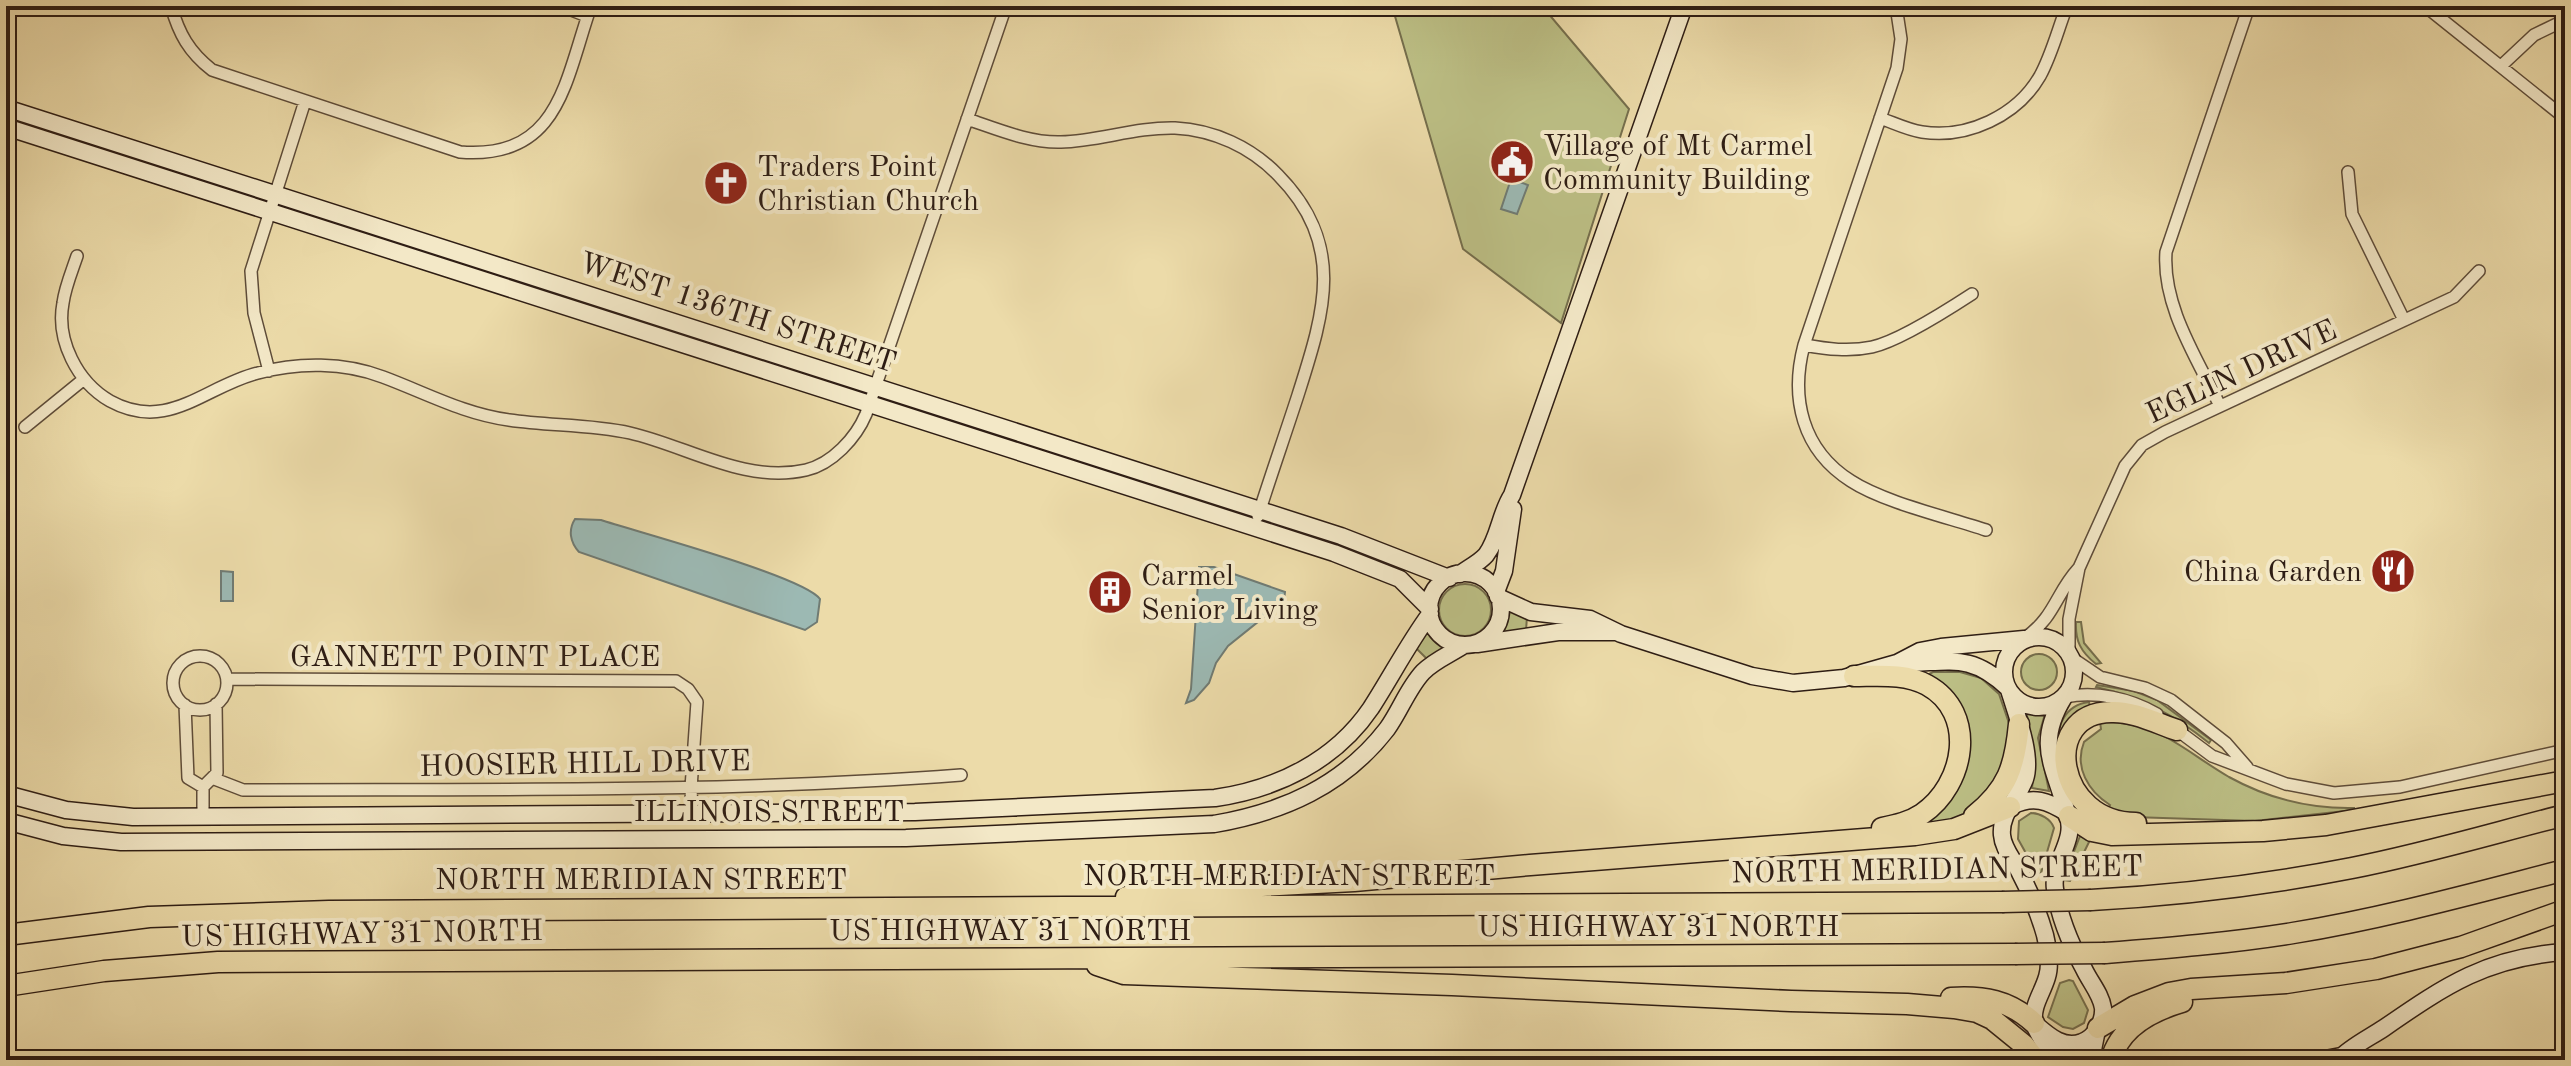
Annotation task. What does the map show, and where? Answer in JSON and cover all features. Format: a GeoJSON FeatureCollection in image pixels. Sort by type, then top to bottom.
{"type":"FeatureCollection","features":[{"type":"Feature","properties":{"kind":"highway"},"geometry":{"type":"LineString","coordinates":[[1824,842],[1905,823],[1923,813],[1936,803],[1949,786],[1959,760],[1957,723],[1941,695],[1909,678],[1854,676]]}},
{"type":"Feature","properties":{"kind":"highway"},"geometry":{"type":"LineString","coordinates":[[2177,730],[2124,713],[2095,714],[2078,723],[2071,733],[2066,757],[2078,796],[2098,815],[2112,821],[2136,823],[2179,834]]}},
{"type":"Feature","properties":{"kind":"highway"},"geometry":{"type":"LineString","coordinates":[[1962,826],[1995,799],[2005,785],[2013,764],[2019,724]]}},
{"type":"Feature","properties":{"kind":"highway"},"geometry":{"type":"LineString","coordinates":[[2068,814],[2085,828],[2104,834],[2263,831],[2326,825],[2565,781]]}},
{"type":"Feature","properties":{"kind":"highway"},"geometry":{"type":"LineString","coordinates":[[1074,906],[1152,892],[1329,883],[1929,834],[1962,826],[2011,806]]}},
{"type":"Feature","properties":{"kind":"highway","name":"NORTH MERIDIAN STREET"},"geometry":{"type":"LineString","coordinates":[[6,935],[100,921],[191,914],[2091,900],[2191,893],[2276,882],[2410,855],[2565,815]]}},
{"type":"Feature","properties":{"kind":"highway","name":"US HIGHWAY 31 NORTH"},"geometry":{"type":"LineString","coordinates":[[6,986],[104,971],[218,962],[2105,953],[2227,942],[2294,932],[2438,903],[2565,870]]}},
{"type":"Feature","properties":{"kind":"highway"},"geometry":{"type":"LineString","coordinates":[[2098,1029],[2135,1006],[2161,995],[2191,989],[2240,988],[2333,977],[2461,947],[2565,910]]}},
{"type":"Feature","properties":{"kind":"highway"},"geometry":{"type":"LineString","coordinates":[[1076,959],[1124,974],[1907,1004],[1977,1012],[2007,1031],[2036,1060]]}},
{"type":"Feature","properties":{"kind":"highway"},"geometry":{"type":"LineString","coordinates":[[2111,1060],[2123,1035],[2156,1012],[2240,988]]}},
{"type":"Feature","properties":{"kind":"highway"},"geometry":{"type":"LineString","coordinates":[[1907,1004],[1985,998],[2010,1005],[2034,1023]]}},
{"type":"Feature","properties":{"kind":"street"},"geometry":{"type":"LineString","coordinates":[[171,6],[182,39],[198,60],[212,70],[460,152],[491,153],[531,135],[550,116],[563,92],[589,11],[561,6]]}},
{"type":"Feature","properties":{"kind":"street"},"geometry":{"type":"LineString","coordinates":[[77,256],[62,305],[62,326],[72,361],[94,389],[125,407],[153,411],[181,407],[240,379],[312,365],[355,369],[381,376],[475,413],[508,420],[622,432],[741,469],[786,473],[808,469],[822,464],[859,429],[1006,6]]}},
{"type":"Feature","properties":{"kind":"street"},"geometry":{"type":"LineString","coordinates":[[1617,632],[1558,632],[1468,645],[1443,637],[1433,626],[1430,611],[1435,590],[1486,555],[1512,495],[1684,6]]}},
{"type":"Feature","properties":{"kind":"street"},"geometry":{"type":"LineString","coordinates":[[1896,6],[1900,53],[1804,345],[1798,367],[1797,393],[1803,422],[1828,462],[1851,481],[1865,489],[1986,530]]}},
{"type":"Feature","properties":{"kind":"street"},"geometry":{"type":"LineString","coordinates":[[1880,118],[1920,132],[1952,132],[1968,130],[1998,117],[2011,108],[2039,78],[2067,6]]}},
{"type":"Feature","properties":{"kind":"street"},"geometry":{"type":"LineString","coordinates":[[2220,406],[2169,298],[2166,252],[2249,6]]}},
{"type":"Feature","properties":{"kind":"street"},"geometry":{"type":"LineString","coordinates":[[2425,6],[2565,118]]}},
{"type":"Feature","properties":{"kind":"street"},"geometry":{"type":"LineString","coordinates":[[2501,66],[2534,35],[2565,20]]}},
{"type":"Feature","properties":{"kind":"street"},"geometry":{"type":"LineString","coordinates":[[269,371],[262,352],[251,290],[251,271],[305,101]]}},
{"type":"Feature","properties":{"kind":"street","name":"WEST 136TH STREET"},"geometry":{"type":"LineString","coordinates":[[6,108],[272,203]]}},
{"type":"Feature","properties":{"kind":"street"},"geometry":{"type":"LineString","coordinates":[[967,119],[1046,142],[1158,128],[1204,132],[1247,150],[1275,172],[1293,192],[1311,223],[1320,248],[1325,274],[1324,304],[1316,339],[1254,527]]}},
{"type":"Feature","properties":{"kind":"street","name":"WEST 136TH STREET"},"geometry":{"type":"LineString","coordinates":[[6,127],[272,203],[873,395],[1260,510],[1454,576]]}},
{"type":"Feature","properties":{"kind":"street"},"geometry":{"type":"LineString","coordinates":[[2348,172],[2352,214],[2404,320]]}},
{"type":"Feature","properties":{"kind":"street","name":"EGLIN DRIVE"},"geometry":{"type":"LineString","coordinates":[[2069,656],[2069,619],[2079,568],[2122,471],[2135,451],[2165,432],[2454,297],[2479,271]]}},
{"type":"Feature","properties":{"kind":"street"},"geometry":{"type":"LineString","coordinates":[[1804,345],[1849,351],[1876,347],[1945,312],[1972,294]]}},
{"type":"Feature","properties":{"kind":"street"},"geometry":{"type":"LineString","coordinates":[[25,427],[84,379]]}},
{"type":"Feature","properties":{"kind":"street","name":"WEST 136TH STREET"},"geometry":{"type":"LineString","coordinates":[[873,395],[1394,576],[1405,583],[1430,611]]}},
{"type":"Feature","properties":{"kind":"street"},"geometry":{"type":"LineString","coordinates":[[1468,645],[1489,636],[1497,626],[1501,613],[1497,595],[1504,571],[1512,495]]}},
{"type":"Feature","properties":{"kind":"street","name":"EGLIN DRIVE"},"geometry":{"type":"LineString","coordinates":[[2025,639],[2049,617],[2067,582],[2079,568]]}},
{"type":"Feature","properties":{"kind":"street"},"geometry":{"type":"LineString","coordinates":[[1454,576],[1479,577],[1497,595],[1531,612],[1590,619],[1617,632],[1775,681],[1813,683],[1854,676],[1897,663],[1920,651],[1941,647],[2034,636],[2050,638],[2097,676],[2145,688],[2171,700],[2226,743],[2247,767]]}},
{"type":"Feature","properties":{"kind":"street","name":"ILLINOIS STREET"},"geometry":{"type":"LineString","coordinates":[[6,794],[51,807],[98,815],[203,816],[962,811],[1215,798],[1245,793],[1305,770],[1347,736],[1370,710],[1430,611]]}},
{"type":"Feature","properties":{"kind":"street"},"geometry":{"type":"LineString","coordinates":[[2025,639],[2008,658],[2005,674],[2027,769],[2025,780],[2002,827],[2003,842],[2028,889],[2045,936],[2048,973],[2034,1006],[2034,1023],[2053,1060]]}},
{"type":"Feature","properties":{"kind":"street","name":"ILLINOIS STREET"},"geometry":{"type":"LineString","coordinates":[[6,821],[53,834],[121,842],[906,838],[1214,824],[1287,806],[1338,777],[1355,764],[1386,730],[1424,671],[1468,645]]}},
{"type":"Feature","properties":{"kind":"street"},"geometry":{"type":"LineString","coordinates":[[2069,656],[2073,679],[2052,719],[2048,739],[2049,753],[2068,814],[2070,835],[2055,874],[2054,887],[2063,921],[2082,967],[2101,1000],[2103,1015],[2091,1060]]}},
{"type":"Feature","properties":{"kind":"street"},"geometry":{"type":"LineString","coordinates":[[185,705],[203,709],[216,704],[224,695],[225,671],[213,659],[189,658],[176,671],[173,680],[174,690],[185,705],[188,778],[207,782]]}},
{"type":"Feature","properties":{"kind":"street"},"geometry":{"type":"LineString","coordinates":[[1897,663],[1970,663],[1990,673],[2020,701],[2035,707],[2051,705],[2065,697],[2093,694],[2129,702],[2159,715],[2212,756],[2309,790],[2359,793],[2441,779],[2565,750]]}},
{"type":"Feature","properties":{"kind":"street","name":"GANNETT POINT PLACE"},"geometry":{"type":"LineString","coordinates":[[227,679],[676,681],[688,689],[697,702],[692,813]]}},
{"type":"Feature","properties":{"kind":"street"},"geometry":{"type":"LineString","coordinates":[[203,816],[207,782],[217,773],[216,704]]}},
{"type":"Feature","properties":{"kind":"street","name":"HOOSIER HILL DRIVE"},"geometry":{"type":"LineString","coordinates":[[207,782],[243,790],[691,788],[846,784],[961,775]]}},
{"type":"Feature","properties":{"kind":"street"},"geometry":{"type":"LineString","coordinates":[[2011,806],[2024,800],[2040,800],[2068,814]]}},
{"type":"Feature","properties":{"kind":"street"},"geometry":{"type":"LineString","coordinates":[[2320,1060],[2347,1057],[2422,1002],[2467,975],[2499,963],[2565,952]]}},
{"type":"Feature","properties":{"kind":"street"},"geometry":{"type":"LineString","coordinates":[[2034,1023],[2055,1040],[2068,1044],[2084,1041],[2098,1029]]}},
{"type":"Feature","properties":{"kind":"green space"},"geometry":{"type":"Polygon","coordinates":[[[1392,6],[1542,6],[1629,109],[1561,323],[1463,249],[1392,6]]]}},
{"type":"Feature","properties":{"kind":"green space"},"geometry":{"type":"Polygon","coordinates":[[[1465,584],[1484,591],[1491,610],[1484,629],[1465,636],[1446,629],[1439,610],[1446,591],[1465,584]]]}},
{"type":"Feature","properties":{"kind":"green space"},"geometry":{"type":"Polygon","coordinates":[[[1507,608],[1527,616],[1526,631],[1499,633],[1507,608]]]}},
{"type":"Feature","properties":{"kind":"green space"},"geometry":{"type":"Polygon","coordinates":[[[2076,622],[2081,622],[2084,643],[2101,663],[2096,664],[2086,655],[2078,640],[2076,622]]]}},
{"type":"Feature","properties":{"kind":"green space"},"geometry":{"type":"Polygon","coordinates":[[[1428,629],[1447,648],[1427,659],[1416,648],[1428,629]]]}},
{"type":"Feature","properties":{"kind":"green space"},"geometry":{"type":"Polygon","coordinates":[[[2039,654],[2051,660],[2057,672],[2051,684],[2039,690],[2027,684],[2021,672],[2027,660],[2039,654]]]}},
{"type":"Feature","properties":{"kind":"green space"},"geometry":{"type":"Polygon","coordinates":[[[1933,672],[1960,672],[1981,678],[1999,694],[2012,732],[2003,772],[1966,816],[1945,824],[1922,823],[1967,759],[1927,675],[1933,672]]]}},
{"type":"Feature","properties":{"kind":"green space"},"geometry":{"type":"Polygon","coordinates":[[[2097,685],[2134,691],[2157,700],[2211,740],[2209,743],[2156,708],[2097,685]]]}},
{"type":"Feature","properties":{"kind":"green space"},"geometry":{"type":"Polygon","coordinates":[[[2089,702],[2090,707],[2058,752],[2058,734],[2063,719],[2073,708],[2089,702]]]}},
{"type":"Feature","properties":{"kind":"green space"},"geometry":{"type":"Polygon","coordinates":[[[2026,710],[2045,714],[2038,738],[2049,791],[2032,788],[2035,763],[2026,710]]]}},
{"type":"Feature","properties":{"kind":"green space"},"geometry":{"type":"Polygon","coordinates":[[[2100,722],[2139,726],[2155,732],[2258,791],[2305,804],[2354,810],[2255,821],[2132,817],[2106,812],[2110,805],[2089,786],[2081,760],[2084,742],[2101,729],[2100,722]]]}},
{"type":"Feature","properties":{"kind":"green space"},"geometry":{"type":"Polygon","coordinates":[[[2031,813],[2045,817],[2054,828],[2041,873],[2037,873],[2018,839],[2019,821],[2031,813]]]}},
{"type":"Feature","properties":{"kind":"green space"},"geometry":{"type":"Polygon","coordinates":[[[2080,836],[2090,840],[2070,881],[2063,880],[2080,836]]]}},
{"type":"Feature","properties":{"kind":"green space"},"geometry":{"type":"Polygon","coordinates":[[[2073,981],[2088,1010],[2084,1023],[2073,1029],[2063,1027],[2048,1017],[2060,983],[2073,981]]]}},
{"type":"Feature","properties":{"kind":"water"},"geometry":{"type":"Polygon","coordinates":[[[1511,179],[1528,185],[1517,214],[1501,209],[1511,179]]]}},
{"type":"Feature","properties":{"kind":"water"},"geometry":{"type":"Polygon","coordinates":[[[575,519],[601,520],[718,555],[784,579],[807,589],[820,599],[817,622],[805,630],[579,552],[571,536],[575,519]]]}},
{"type":"Feature","properties":{"kind":"water"},"geometry":{"type":"Polygon","coordinates":[[[1199,567],[1214,567],[1285,592],[1284,601],[1228,646],[1216,663],[1209,683],[1194,700],[1186,703],[1191,689],[1199,567]]]}},
{"type":"Feature","properties":{"kind":"water"},"geometry":{"type":"Polygon","coordinates":[[[221,571],[233,572],[233,601],[221,601],[221,571]]]}},
{"type":"Feature","properties":{"kind":"place","name":"Village of Mt Carmel Community Building"},"geometry":{"type":"Point","coordinates":[1512,162]}},
{"type":"Feature","properties":{"kind":"place","name":"Traders Point Christian Church"},"geometry":{"type":"Point","coordinates":[726,183]}},
{"type":"Feature","properties":{"kind":"place","name":"China Garden"},"geometry":{"type":"Point","coordinates":[2393,571]}},
{"type":"Feature","properties":{"kind":"place","name":"Carmel Senior Living"},"geometry":{"type":"Point","coordinates":[1110,592]}}]}
